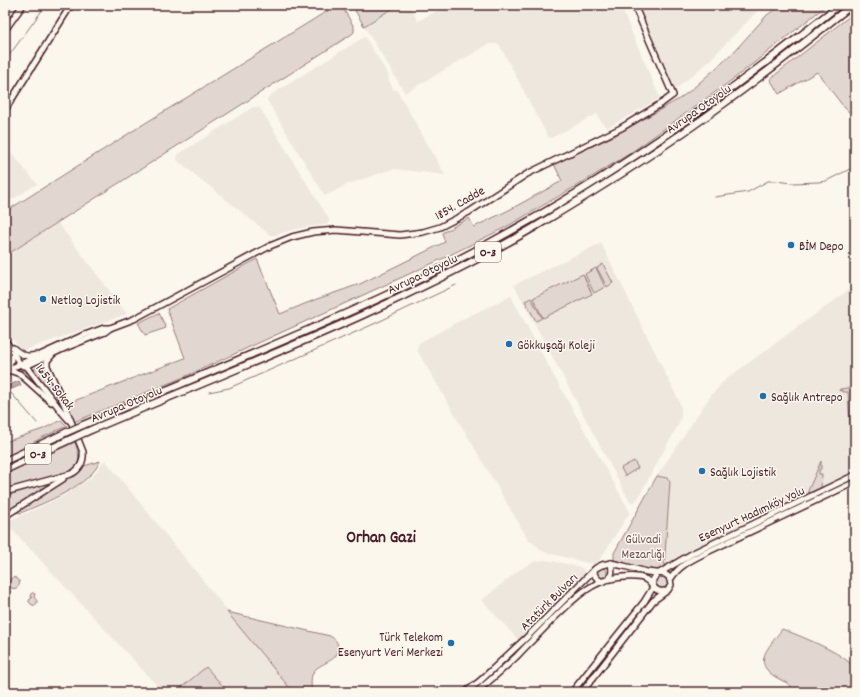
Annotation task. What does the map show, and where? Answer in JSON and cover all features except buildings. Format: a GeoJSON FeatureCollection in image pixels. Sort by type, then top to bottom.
{"type":"FeatureCollection","features":[{"type":"Feature","properties":{"kind":"highway","name":"Avrupa Otoyolu"},"geometry":{"type":"LineString","coordinates":[[5,461],[83,425],[346,314],[425,276],[520,226],[612,171],[680,125],[747,77],[840,5]]}},
{"type":"Feature","properties":{"kind":"highway","name":"Avrupa Otoyolu"},"geometry":{"type":"LineString","coordinates":[[5,470],[86,432],[354,318],[430,282],[526,231],[591,193],[679,136],[763,74],[852,5]]}},
{"type":"Feature","properties":{"kind":"main road"},"geometry":{"type":"LineString","coordinates":[[5,30],[23,5]]}},
{"type":"Feature","properties":{"kind":"main road"},"geometry":{"type":"LineString","coordinates":[[5,110],[72,5]]}},
{"type":"Feature","properties":{"kind":"main road","name":"1854. Cadde"},"geometry":{"type":"LineString","coordinates":[[110,328],[161,305],[265,249],[292,237],[314,232],[336,230],[400,235],[423,232],[440,227],[468,212],[527,174],[621,128],[662,103],[673,95],[634,5]]}},
{"type":"Feature","properties":{"kind":"main road"},"geometry":{"type":"LineString","coordinates":[[24,364],[82,336],[104,328],[110,328]]}},
{"type":"Feature","properties":{"kind":"main road"},"geometry":{"type":"LineString","coordinates":[[5,370],[56,352],[105,332],[110,328]]}},
{"type":"Feature","properties":{"kind":"main road"},"geometry":{"type":"LineString","coordinates":[[9,346],[25,356],[42,354]]}},
{"type":"Feature","properties":{"kind":"main road"},"geometry":{"type":"LineString","coordinates":[[5,370],[11,361],[9,346]]}},
{"type":"Feature","properties":{"kind":"main road","name":"1654. Sokak"},"geometry":{"type":"LineString","coordinates":[[9,346],[72,423]]}},
{"type":"Feature","properties":{"kind":"main road","name":"1654. Sokak"},"geometry":{"type":"LineString","coordinates":[[5,492],[68,476],[75,473],[83,462],[83,452],[72,423],[46,366],[46,362],[56,352]]}},
{"type":"Feature","properties":{"kind":"main road"},"geometry":{"type":"LineString","coordinates":[[5,370],[12,371],[23,376],[62,412]]}},
{"type":"Feature","properties":{"kind":"main road","name":"Esenyurt Hadımköy Yolu"},"geometry":{"type":"LineString","coordinates":[[659,574],[695,552],[855,475]]}},
{"type":"Feature","properties":{"kind":"main road"},"geometry":{"type":"LineString","coordinates":[[5,516],[68,476]]}},
{"type":"Feature","properties":{"kind":"main road","name":"Esenyurt Hadımköy Yolu"},"geometry":{"type":"LineString","coordinates":[[670,580],[674,573],[686,563],[855,482]]}},
{"type":"Feature","properties":{"kind":"main road"},"geometry":{"type":"LineString","coordinates":[[582,692],[653,602],[668,590],[670,585],[670,580],[665,574],[647,572],[611,563],[612,573],[608,579]]}},
{"type":"Feature","properties":{"kind":"main road","name":"Atatürk Bulvarı"},"geometry":{"type":"LineString","coordinates":[[466,692],[526,638],[594,570],[602,565],[611,563]]}},
{"type":"Feature","properties":{"kind":"main road"},"geometry":{"type":"LineString","coordinates":[[594,570],[595,577],[601,581]]}},
{"type":"Feature","properties":{"kind":"main road"},"geometry":{"type":"LineString","coordinates":[[572,692],[644,602],[653,585],[654,577],[659,574]]}},
{"type":"Feature","properties":{"kind":"main road","name":"Atatürk Bulvarı"},"geometry":{"type":"LineString","coordinates":[[476,692],[515,657],[571,602],[583,592],[601,581],[636,577],[646,580],[653,585]]}},
{"type":"Feature","properties":{"kind":"main road"},"geometry":{"type":"LineString","coordinates":[[653,585],[659,592],[665,591]]}},
{"type":"Feature","properties":{"kind":"shaded area"},"geometry":{"type":"Polygon","coordinates":[[[398,5],[405,5],[406,7],[409,5],[418,21],[447,5],[620,5],[660,98],[607,128],[601,122],[597,114],[551,138],[548,137],[499,44],[489,44],[405,93],[364,26],[398,5]]]}},
{"type":"Feature","properties":{"kind":"shaded area"},"geometry":{"type":"Polygon","coordinates":[[[635,5],[763,5],[709,61],[675,89],[671,87],[635,5]]]}},
{"type":"Feature","properties":{"kind":"shaded area"},"geometry":{"type":"Polygon","coordinates":[[[365,37],[389,76],[388,79],[394,90],[397,90],[445,175],[395,169],[389,170],[346,185],[325,196],[267,99],[272,94],[365,37]]]}},
{"type":"Feature","properties":{"kind":"shaded area"},"geometry":{"type":"Polygon","coordinates":[[[253,107],[260,108],[329,219],[327,225],[312,226],[270,235],[178,161],[177,157],[179,154],[253,107]]]}},
{"type":"Feature","properties":{"kind":"shaded area"},"geometry":{"type":"Polygon","coordinates":[[[5,145],[37,184],[5,204],[5,145]]]}},
{"type":"Feature","properties":{"kind":"shaded area"},"geometry":{"type":"Polygon","coordinates":[[[58,223],[127,314],[22,351],[5,330],[5,256],[58,223]]]}},
{"type":"Feature","properties":{"kind":"shaded area"},"geometry":{"type":"Polygon","coordinates":[[[601,243],[681,407],[681,418],[678,425],[637,500],[633,503],[629,500],[514,285],[601,243]]]}},
{"type":"Feature","properties":{"kind":"shaded area"},"geometry":{"type":"Polygon","coordinates":[[[855,283],[855,472],[735,528],[664,568],[670,482],[667,478],[657,476],[708,399],[725,380],[846,292],[855,283]]]}},
{"type":"Feature","properties":{"kind":"shaded area"},"geometry":{"type":"Polygon","coordinates":[[[511,296],[630,512],[597,564],[544,552],[528,539],[418,352],[417,347],[419,343],[463,319],[511,296]]]}},
{"type":"Feature","properties":{"kind":"shaded area"},"geometry":{"type":"Polygon","coordinates":[[[19,381],[21,385],[5,392],[5,387],[19,381]]]}},
{"type":"Feature","properties":{"kind":"shaded area"},"geometry":{"type":"Polygon","coordinates":[[[105,460],[294,692],[163,692],[5,522],[63,496],[92,477],[105,460]]]}},
{"type":"Feature","properties":{"kind":"shaded area"},"geometry":{"type":"Polygon","coordinates":[[[544,560],[580,567],[584,572],[582,578],[519,641],[482,600],[519,570],[534,562],[544,560]]]}},
{"type":"Feature","properties":{"kind":"green space"},"geometry":{"type":"Polygon","coordinates":[[[337,5],[341,5],[354,27],[354,32],[352,34],[5,256],[5,212],[139,127],[337,5]]]}},
{"type":"Feature","properties":{"kind":"green space"},"geometry":{"type":"Polygon","coordinates":[[[352,5],[398,5],[364,26],[352,5]]]}},
{"type":"Feature","properties":{"kind":"green space"},"geometry":{"type":"Polygon","coordinates":[[[782,5],[827,5],[736,77],[629,154],[583,182],[506,227],[444,258],[184,377],[74,422],[66,404],[185,358],[167,309],[257,259],[280,314],[360,284],[445,242],[442,233],[469,218],[474,227],[562,181],[554,164],[614,136],[679,99],[731,55],[767,15],[782,5]]]}},
{"type":"Feature","properties":{"kind":"green space"},"geometry":{"type":"Polygon","coordinates":[[[855,12],[855,114],[851,114],[843,106],[817,72],[779,94],[770,79],[855,12]]]}},
{"type":"Feature","properties":{"kind":"green space"},"geometry":{"type":"Polygon","coordinates":[[[603,264],[613,283],[607,287],[597,268],[603,264]]]}},
{"type":"Feature","properties":{"kind":"green space"},"geometry":{"type":"Polygon","coordinates":[[[596,268],[605,287],[594,293],[585,274],[596,268]]]}},
{"type":"Feature","properties":{"kind":"green space"},"geometry":{"type":"Polygon","coordinates":[[[583,274],[592,294],[543,318],[533,298],[583,274]]]}},
{"type":"Feature","properties":{"kind":"green space"},"geometry":{"type":"Polygon","coordinates":[[[531,298],[542,318],[536,321],[525,301],[531,298]]]}},
{"type":"Feature","properties":{"kind":"green space"},"geometry":{"type":"Polygon","coordinates":[[[159,313],[166,328],[145,335],[138,323],[159,313]]]}},
{"type":"Feature","properties":{"kind":"green space"},"geometry":{"type":"Polygon","coordinates":[[[44,364],[45,370],[62,404],[62,408],[32,370],[44,364]]]}},
{"type":"Feature","properties":{"kind":"green space"},"geometry":{"type":"Polygon","coordinates":[[[20,368],[30,375],[45,395],[18,371],[20,368]]]}},
{"type":"Feature","properties":{"kind":"green space"},"geometry":{"type":"Polygon","coordinates":[[[849,388],[851,390],[853,441],[851,442],[848,392],[842,392],[842,390],[839,391],[840,389],[849,388]]]}},
{"type":"Feature","properties":{"kind":"green space"},"geometry":{"type":"Polygon","coordinates":[[[61,420],[67,426],[43,437],[5,458],[5,442],[43,429],[61,420]]]}},
{"type":"Feature","properties":{"kind":"green space"},"geometry":{"type":"Polygon","coordinates":[[[75,442],[79,461],[74,471],[5,489],[5,474],[75,442]]]}},
{"type":"Feature","properties":{"kind":"green space"},"geometry":{"type":"Polygon","coordinates":[[[100,461],[95,470],[87,478],[67,492],[23,512],[19,513],[14,510],[81,467],[100,461]]]}},
{"type":"Feature","properties":{"kind":"green space"},"geometry":{"type":"Polygon","coordinates":[[[634,461],[638,468],[625,476],[621,468],[634,461]]]}},
{"type":"Feature","properties":{"kind":"green space"},"geometry":{"type":"Polygon","coordinates":[[[821,461],[821,469],[819,470],[819,474],[822,474],[821,487],[809,493],[808,491],[821,461]]]}},
{"type":"Feature","properties":{"kind":"green space","name":"Gülvadi Mezarlığı"},"geometry":{"type":"Polygon","coordinates":[[[657,476],[667,478],[670,482],[664,568],[654,571],[615,561],[614,553],[657,476]]]}},
{"type":"Feature","properties":{"kind":"green space"},"geometry":{"type":"Polygon","coordinates":[[[50,483],[47,486],[5,513],[5,496],[50,483]]]}},
{"type":"Feature","properties":{"kind":"green space"},"geometry":{"type":"Polygon","coordinates":[[[600,568],[604,568],[606,569],[606,577],[600,578],[597,575],[597,571],[600,568]]]}},
{"type":"Feature","properties":{"kind":"green space"},"geometry":{"type":"Polygon","coordinates":[[[664,576],[667,577],[667,587],[660,588],[657,587],[656,580],[657,577],[664,576]]]}},
{"type":"Feature","properties":{"kind":"green space"},"geometry":{"type":"Polygon","coordinates":[[[14,577],[18,579],[20,583],[18,587],[14,589],[10,587],[8,583],[10,579],[14,577]]]}},
{"type":"Feature","properties":{"kind":"green space"},"geometry":{"type":"Polygon","coordinates":[[[32,593],[35,594],[34,597],[37,601],[34,605],[29,602],[32,598],[30,595],[32,593]]]}},
{"type":"Feature","properties":{"kind":"green space"},"geometry":{"type":"Polygon","coordinates":[[[227,612],[330,636],[337,642],[337,653],[332,659],[314,671],[311,678],[312,692],[293,692],[227,612]]]}},
{"type":"Feature","properties":{"kind":"green space"},"geometry":{"type":"Polygon","coordinates":[[[782,629],[821,645],[849,662],[855,673],[855,692],[794,692],[789,684],[771,674],[766,668],[764,656],[771,643],[782,629]]]}},
{"type":"Feature","properties":{"kind":"green space"},"geometry":{"type":"Polygon","coordinates":[[[206,667],[228,692],[176,692],[206,667]]]}},
{"type":"Feature","properties":{"kind":"waterway"},"geometry":{"type":"LineString","coordinates":[[5,61],[46,5]]}},
{"type":"Feature","properties":{"kind":"waterway"},"geometry":{"type":"LineString","coordinates":[[715,197],[748,192],[768,181],[792,183],[826,181],[852,168]]}},
{"type":"Feature","properties":{"kind":"waterway"},"geometry":{"type":"LineString","coordinates":[[209,392],[229,388],[376,323],[456,285]]}},
{"type":"Feature","properties":{"kind":"waterway"},"geometry":{"type":"LineString","coordinates":[[8,391],[37,423]]}},
{"type":"Feature","properties":{"kind":"place","name":"BİM Depo"},"geometry":{"type":"Point","coordinates":[791,245]}},
{"type":"Feature","properties":{"kind":"place","name":"Netlog Lojistik"},"geometry":{"type":"Point","coordinates":[43,299]}},
{"type":"Feature","properties":{"kind":"place","name":"Gökkuşağı Koleji"},"geometry":{"type":"Point","coordinates":[509,344]}},
{"type":"Feature","properties":{"kind":"place","name":"Sağlık Antrepo"},"geometry":{"type":"Point","coordinates":[763,396]}},
{"type":"Feature","properties":{"kind":"place","name":"Sağlık Lojistik"},"geometry":{"type":"Point","coordinates":[702,471]}},
{"type":"Feature","properties":{"kind":"place","name":"Türk Telekom Esenyurt Veri Merkezi"},"geometry":{"type":"Point","coordinates":[451,643]}},
{"type":"Feature","properties":{"kind":"district","name":"Orhan Gazi"},"geometry":{"type":"Point","coordinates":[381,536]}}]}
